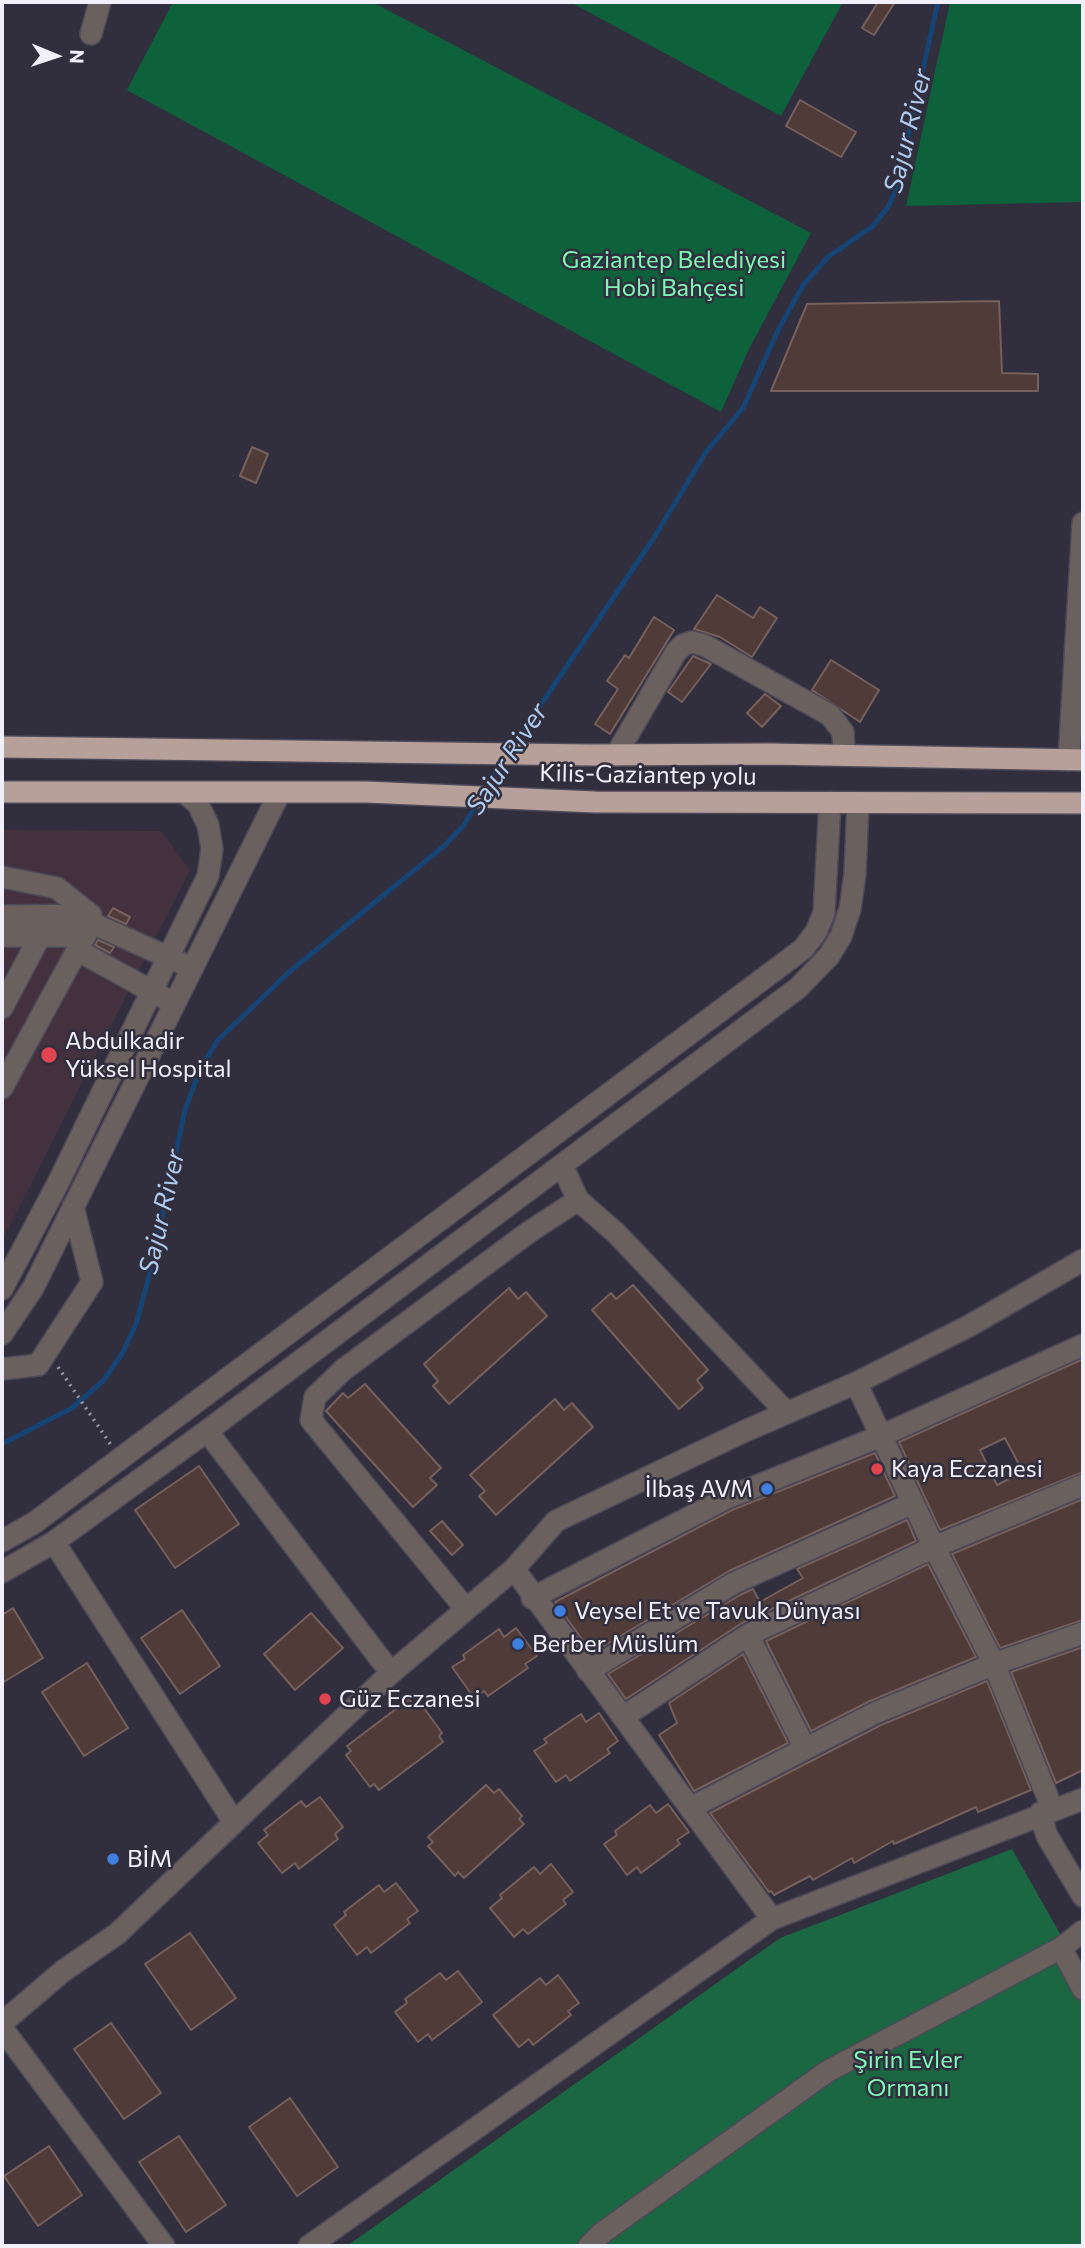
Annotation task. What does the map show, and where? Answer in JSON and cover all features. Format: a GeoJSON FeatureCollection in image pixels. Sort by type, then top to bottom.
{"type":"FeatureCollection","features":[{"type":"Feature","properties":{"kind":"highway","name":"Kilis-Gaziantep yolu"},"geometry":{"type":"LineString","coordinates":[[2,747],[591,755],[844,755],[1076,760]]}},
{"type":"Feature","properties":{"kind":"highway","name":"Kilis-Gaziantep yolu"},"geometry":{"type":"LineString","coordinates":[[2,792],[366,792],[595,802],[1083,803]]}},
{"type":"Feature","properties":{"kind":"street"},"geometry":{"type":"LineString","coordinates":[[91,34],[100,2]]}},
{"type":"Feature","properties":{"kind":"street"},"geometry":{"type":"LineString","coordinates":[[1076,760],[1083,523]]}},
{"type":"Feature","properties":{"kind":"street"},"geometry":{"type":"LineString","coordinates":[[617,755],[676,652],[682,645],[692,642],[704,645],[830,715],[842,732],[844,755]]}},
{"type":"Feature","properties":{"kind":"street"},"geometry":{"type":"LineString","coordinates":[[5,1276],[152,992],[208,876],[212,849],[208,825],[198,804],[184,792]]}},
{"type":"Feature","properties":{"kind":"street"},"geometry":{"type":"LineString","coordinates":[[2,1334],[47,1261],[280,792]]}},
{"type":"Feature","properties":{"kind":"street"},"geometry":{"type":"LineString","coordinates":[[2,1541],[34,1523],[803,949],[816,932],[824,913],[830,803]]}},
{"type":"Feature","properties":{"kind":"street"},"geometry":{"type":"LineString","coordinates":[[2,1572],[54,1542],[207,1431],[798,988],[829,956],[841,936],[850,909],[858,803]]}},
{"type":"Feature","properties":{"kind":"street"},"geometry":{"type":"LineString","coordinates":[[2,877],[57,887],[86,931],[152,992],[174,1004]]}},
{"type":"Feature","properties":{"kind":"street"},"geometry":{"type":"LineString","coordinates":[[2,916],[86,931],[169,957],[192,969]]}},
{"type":"Feature","properties":{"kind":"street"},"geometry":{"type":"LineString","coordinates":[[2,936],[40,936],[86,931]]}},
{"type":"Feature","properties":{"kind":"street"},"geometry":{"type":"LineString","coordinates":[[2,1088],[86,931]]}},
{"type":"Feature","properties":{"kind":"street"},"geometry":{"type":"LineString","coordinates":[[2,1008],[40,936]]}},
{"type":"Feature","properties":{"kind":"street"},"geometry":{"type":"LineString","coordinates":[[562,1165],[578,1200],[616,1233],[786,1413]]}},
{"type":"Feature","properties":{"kind":"street"},"geometry":{"type":"LineString","coordinates":[[465,1608],[311,1420],[315,1397],[343,1370],[528,1232],[578,1200]]}},
{"type":"Feature","properties":{"kind":"street"},"geometry":{"type":"LineString","coordinates":[[2,1369],[38,1365],[92,1282],[73,1207]]}},
{"type":"Feature","properties":{"kind":"street"},"geometry":{"type":"LineString","coordinates":[[5,1276],[47,1261]]}},
{"type":"Feature","properties":{"kind":"street"},"geometry":{"type":"LineString","coordinates":[[2,2023],[63,1971],[117,1934],[391,1673],[514,1569],[556,1521],[856,1383],[969,1326],[1083,1261]]}},
{"type":"Feature","properties":{"kind":"street"},"geometry":{"type":"LineString","coordinates":[[5,1276],[26,1299]]}},
{"type":"Feature","properties":{"kind":"street"},"geometry":{"type":"LineString","coordinates":[[533,1598],[727,1498],[881,1436],[1083,1345]]}},
{"type":"Feature","properties":{"kind":"street"},"geometry":{"type":"LineString","coordinates":[[856,1383],[934,1547],[994,1664],[1046,1811],[1047,1836],[1083,1896]]}},
{"type":"Feature","properties":{"kind":"street"},"geometry":{"type":"LineString","coordinates":[[207,1431],[391,1673]]}},
{"type":"Feature","properties":{"kind":"street"},"geometry":{"type":"LineString","coordinates":[[622,1717],[748,1635],[934,1547],[1083,1485]]}},
{"type":"Feature","properties":{"kind":"street"},"geometry":{"type":"LineString","coordinates":[[588,1671],[734,1583],[913,1503]]}},
{"type":"Feature","properties":{"kind":"street"},"geometry":{"type":"LineString","coordinates":[[54,1542],[234,1822]]}},
{"type":"Feature","properties":{"kind":"street"},"geometry":{"type":"LineString","coordinates":[[514,1569],[772,1919]]}},
{"type":"Feature","properties":{"kind":"street"},"geometry":{"type":"LineString","coordinates":[[692,1807],[874,1713],[994,1664],[1083,1633]]}},
{"type":"Feature","properties":{"kind":"street"},"geometry":{"type":"LineString","coordinates":[[748,1635],[805,1748]]}},
{"type":"Feature","properties":{"kind":"street"},"geometry":{"type":"LineString","coordinates":[[309,2246],[772,1919],[1046,1811],[1083,1799]]}},
{"type":"Feature","properties":{"kind":"street"},"geometry":{"type":"LineString","coordinates":[[589,2246],[602,2232],[828,2071],[1061,1948],[1083,1931]]}},
{"type":"Feature","properties":{"kind":"street"},"geometry":{"type":"LineString","coordinates":[[1061,1948],[1083,1989]]}},
{"type":"Feature","properties":{"kind":"street"},"geometry":{"type":"LineString","coordinates":[[2,2028],[164,2246]]}},
{"type":"Feature","properties":{"kind":"path"},"geometry":{"type":"LineString","coordinates":[[68,1382],[120,1458]]}},
{"type":"Feature","properties":{"kind":"shaded area","name":"Abdulkadir Yüksel Hospital"},"geometry":{"type":"Polygon","coordinates":[[[2,830],[161,831],[190,870],[2,1241],[2,830]]]}},
{"type":"Feature","properties":{"kind":"green space","name":"Gaziantep Belediyesi Hobi Bahçesi"},"geometry":{"type":"Polygon","coordinates":[[[173,2],[372,2],[811,233],[749,349],[721,412],[127,90],[173,2]]]}},
{"type":"Feature","properties":{"kind":"green space"},"geometry":{"type":"Polygon","coordinates":[[[570,2],[843,2],[781,116],[570,2]]]}},
{"type":"Feature","properties":{"kind":"green space"},"geometry":{"type":"Polygon","coordinates":[[[950,2],[1083,2],[1083,202],[906,206],[950,2]]]}},
{"type":"Feature","properties":{"kind":"green space","name":"Şirin Evler Ormanı"},"geometry":{"type":"Polygon","coordinates":[[[1012,1849],[1083,1974],[1083,2246],[347,2246],[780,1938],[1012,1849]]]}},
{"type":"Feature","properties":{"kind":"building"},"geometry":{"type":"Polygon","coordinates":[[[878,2],[895,2],[874,35],[862,28],[878,2]]]}},
{"type":"Feature","properties":{"kind":"building"},"geometry":{"type":"Polygon","coordinates":[[[800,100],[856,132],[841,157],[786,126],[800,100]]]}},
{"type":"Feature","properties":{"kind":"building"},"geometry":{"type":"Polygon","coordinates":[[[999,301],[1002,373],[1038,374],[1038,391],[771,391],[807,304],[999,301]]]}},
{"type":"Feature","properties":{"kind":"building"},"geometry":{"type":"Polygon","coordinates":[[[252,447],[268,454],[256,483],[240,476],[252,447]]]}},
{"type":"Feature","properties":{"kind":"building"},"geometry":{"type":"Polygon","coordinates":[[[717,595],[753,618],[760,607],[777,618],[752,657],[720,637],[694,629],[717,595]]]}},
{"type":"Feature","properties":{"kind":"building"},"geometry":{"type":"Polygon","coordinates":[[[654,617],[674,630],[610,734],[595,724],[618,689],[607,681],[625,655],[629,658],[654,617]]]}},
{"type":"Feature","properties":{"kind":"building"},"geometry":{"type":"Polygon","coordinates":[[[693,656],[711,664],[682,702],[668,692],[693,656]]]}},
{"type":"Feature","properties":{"kind":"building"},"geometry":{"type":"Polygon","coordinates":[[[831,660],[879,690],[860,722],[812,690],[831,660]]]}},
{"type":"Feature","properties":{"kind":"building"},"geometry":{"type":"Polygon","coordinates":[[[765,694],[781,706],[762,727],[747,713],[765,694]]]}},
{"type":"Feature","properties":{"kind":"building"},"geometry":{"type":"Polygon","coordinates":[[[113,908],[130,917],[126,924],[108,916],[113,908]]]}},
{"type":"Feature","properties":{"kind":"building"},"geometry":{"type":"Polygon","coordinates":[[[98,940],[114,947],[110,953],[95,945],[98,940]]]}},
{"type":"Feature","properties":{"kind":"building"},"geometry":{"type":"Polygon","coordinates":[[[633,1285],[708,1370],[697,1380],[703,1388],[679,1409],[592,1310],[611,1293],[616,1299],[633,1285]]]}},
{"type":"Feature","properties":{"kind":"building"},"geometry":{"type":"Polygon","coordinates":[[[509,1288],[518,1299],[526,1292],[547,1316],[449,1404],[433,1386],[438,1381],[424,1364],[509,1288]]]}},
{"type":"Feature","properties":{"kind":"building"},"geometry":{"type":"Polygon","coordinates":[[[1083,1359],[1083,1472],[940,1530],[899,1442],[1083,1359]],[[1005,1438],[980,1450],[997,1485],[1023,1472],[1005,1438]]]}},
{"type":"Feature","properties":{"kind":"building"},"geometry":{"type":"Polygon","coordinates":[[[365,1384],[441,1468],[430,1478],[437,1485],[413,1507],[326,1411],[343,1393],[348,1398],[365,1384]]]}},
{"type":"Feature","properties":{"kind":"building"},"geometry":{"type":"Polygon","coordinates":[[[555,1399],[564,1410],[572,1403],[593,1427],[496,1515],[479,1496],[485,1491],[470,1475],[555,1399]]]}},
{"type":"Feature","properties":{"kind":"building"},"geometry":{"type":"Polygon","coordinates":[[[875,1453],[895,1496],[729,1571],[592,1653],[555,1602],[732,1510],[875,1453]]]}},
{"type":"Feature","properties":{"kind":"building"},"geometry":{"type":"Polygon","coordinates":[[[199,1466],[239,1524],[175,1568],[135,1510],[199,1466]]]}},
{"type":"Feature","properties":{"kind":"building"},"geometry":{"type":"Polygon","coordinates":[[[1083,1499],[1083,1620],[1000,1648],[952,1554],[1083,1499]]]}},
{"type":"Feature","properties":{"kind":"building"},"geometry":{"type":"Polygon","coordinates":[[[907,1520],[916,1541],[742,1623],[626,1699],[608,1674],[740,1595],[753,1589],[760,1602],[803,1578],[797,1569],[907,1520]]]}},
{"type":"Feature","properties":{"kind":"building"},"geometry":{"type":"Polygon","coordinates":[[[442,1521],[463,1545],[452,1555],[430,1531],[442,1521]]]}},
{"type":"Feature","properties":{"kind":"building"},"geometry":{"type":"Polygon","coordinates":[[[928,1564],[976,1657],[870,1701],[811,1731],[766,1641],[928,1564]]]}},
{"type":"Feature","properties":{"kind":"building"},"geometry":{"type":"Polygon","coordinates":[[[13,1608],[43,1658],[2,1683],[2,1615],[13,1608]]]}},
{"type":"Feature","properties":{"kind":"building"},"geometry":{"type":"Polygon","coordinates":[[[182,1610],[220,1666],[180,1694],[141,1638],[182,1610]]]}},
{"type":"Feature","properties":{"kind":"building"},"geometry":{"type":"Polygon","coordinates":[[[311,1613],[343,1648],[295,1690],[264,1654],[311,1613]]]}},
{"type":"Feature","properties":{"kind":"building"},"geometry":{"type":"Polygon","coordinates":[[[516,1628],[537,1656],[525,1664],[528,1668],[488,1696],[484,1691],[474,1698],[452,1667],[465,1659],[463,1655],[499,1629],[504,1637],[516,1628]]]}},
{"type":"Feature","properties":{"kind":"building"},"geometry":{"type":"Polygon","coordinates":[[[1083,1647],[1083,1770],[1056,1783],[1011,1672],[1083,1647]]]}},
{"type":"Feature","properties":{"kind":"building"},"geometry":{"type":"Polygon","coordinates":[[[743,1654],[788,1743],[694,1791],[659,1735],[677,1723],[669,1703],[743,1654]]]}},
{"type":"Feature","properties":{"kind":"building"},"geometry":{"type":"Polygon","coordinates":[[[87,1663],[128,1728],[84,1756],[42,1692],[87,1663]]]}},
{"type":"Feature","properties":{"kind":"building"},"geometry":{"type":"Polygon","coordinates":[[[987,1681],[1031,1790],[978,1812],[976,1807],[894,1844],[893,1841],[854,1863],[852,1858],[813,1880],[810,1876],[774,1895],[710,1813],[881,1725],[987,1681]]]}},
{"type":"Feature","properties":{"kind":"building"},"geometry":{"type":"Polygon","coordinates":[[[409,1699],[416,1708],[421,1704],[442,1733],[439,1736],[443,1742],[379,1790],[374,1784],[370,1787],[346,1755],[351,1751],[347,1746],[409,1699]]]}},
{"type":"Feature","properties":{"kind":"building"},"geometry":{"type":"Polygon","coordinates":[[[599,1713],[618,1741],[607,1749],[610,1753],[570,1781],[566,1775],[556,1782],[534,1751],[547,1743],[544,1739],[581,1714],[586,1722],[599,1713]]]}},
{"type":"Feature","properties":{"kind":"building"},"geometry":{"type":"Polygon","coordinates":[[[486,1785],[494,1793],[499,1789],[522,1816],[519,1819],[524,1824],[464,1878],[458,1872],[455,1876],[428,1846],[433,1842],[428,1837],[486,1785]]]}},
{"type":"Feature","properties":{"kind":"building"},"geometry":{"type":"Polygon","coordinates":[[[320,1797],[343,1827],[335,1834],[338,1839],[299,1869],[295,1863],[282,1873],[258,1843],[268,1835],[264,1830],[301,1801],[306,1807],[320,1797]]]}},
{"type":"Feature","properties":{"kind":"building"},"geometry":{"type":"Polygon","coordinates":[[[668,1804],[689,1832],[677,1840],[680,1844],[641,1873],[637,1867],[627,1875],[604,1844],[617,1835],[615,1831],[650,1805],[656,1813],[668,1804]]]}},
{"type":"Feature","properties":{"kind":"building"},"geometry":{"type":"Polygon","coordinates":[[[551,1864],[573,1892],[563,1900],[566,1904],[528,1934],[523,1929],[514,1937],[490,1908],[502,1898],[500,1895],[534,1867],[540,1874],[551,1864]]]}},
{"type":"Feature","properties":{"kind":"building"},"geometry":{"type":"Polygon","coordinates":[[[396,1883],[418,1911],[407,1919],[410,1923],[371,1953],[367,1947],[357,1955],[334,1925],[346,1915],[344,1912],[379,1885],[384,1892],[396,1883]]]}},
{"type":"Feature","properties":{"kind":"building"},"geometry":{"type":"Polygon","coordinates":[[[190,1933],[236,1998],[191,2030],[145,1964],[190,1933]]]}},
{"type":"Feature","properties":{"kind":"building"},"geometry":{"type":"Polygon","coordinates":[[[458,1971],[482,2002],[432,2040],[428,2034],[418,2042],[395,2012],[407,2003],[405,1999],[440,1973],[446,1980],[458,1971]]]}},
{"type":"Feature","properties":{"kind":"building"},"geometry":{"type":"Polygon","coordinates":[[[558,1975],[579,2003],[568,2011],[571,2015],[533,2045],[529,2039],[519,2047],[493,2015],[540,1978],[546,1985],[558,1975]]]}},
{"type":"Feature","properties":{"kind":"building"},"geometry":{"type":"Polygon","coordinates":[[[111,2023],[161,2093],[124,2119],[74,2049],[111,2023]]]}},
{"type":"Feature","properties":{"kind":"building"},"geometry":{"type":"Polygon","coordinates":[[[290,2098],[338,2167],[297,2196],[249,2127],[290,2098]]]}},
{"type":"Feature","properties":{"kind":"building"},"geometry":{"type":"Polygon","coordinates":[[[179,2136],[226,2205],[186,2232],[139,2162],[179,2136]]]}},
{"type":"Feature","properties":{"kind":"building"},"geometry":{"type":"Polygon","coordinates":[[[49,2146],[82,2195],[38,2226],[4,2176],[49,2146]]]}},
{"type":"Feature","properties":{"kind":"waterway","name":"Sajur River"},"geometry":{"type":"LineString","coordinates":[[511,749],[655,536],[706,452],[743,408],[778,330],[804,284],[828,257],[873,226],[888,207],[896,190],[938,2]]}},
{"type":"Feature","properties":{"kind":"waterway","name":"Sajur River"},"geometry":{"type":"LineString","coordinates":[[485,791],[504,760]]}},
{"type":"Feature","properties":{"kind":"waterway","name":"Sajur River"},"geometry":{"type":"LineString","coordinates":[[2,1444],[72,1408],[103,1381],[122,1354],[136,1324],[150,1273],[185,1110],[200,1070],[217,1041],[289,972],[444,846],[464,825],[478,802]]}},
{"type":"Feature","properties":{"kind":"place","name":"Abdulkadir Yüksel Hospital"},"geometry":{"type":"Point","coordinates":[49,1055]}},
{"type":"Feature","properties":{"kind":"place","name":"Kaya Eczanesi"},"geometry":{"type":"Point","coordinates":[877,1469]}},
{"type":"Feature","properties":{"kind":"place","name":"İlbaş AVM"},"geometry":{"type":"Point","coordinates":[767,1489]}},
{"type":"Feature","properties":{"kind":"place","name":"Veysel Et ve Tavuk Dünyası"},"geometry":{"type":"Point","coordinates":[560,1611]}},
{"type":"Feature","properties":{"kind":"place","name":"Berber Müslüm"},"geometry":{"type":"Point","coordinates":[518,1644]}},
{"type":"Feature","properties":{"kind":"place","name":"Güz Eczanesi"},"geometry":{"type":"Point","coordinates":[325,1699]}},
{"type":"Feature","properties":{"kind":"place","name":"BİM"},"geometry":{"type":"Point","coordinates":[113,1859]}}]}
